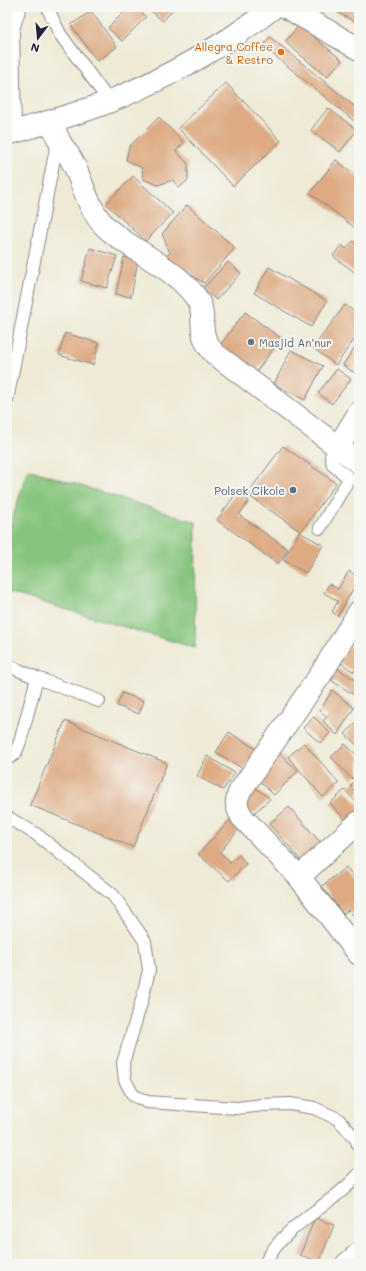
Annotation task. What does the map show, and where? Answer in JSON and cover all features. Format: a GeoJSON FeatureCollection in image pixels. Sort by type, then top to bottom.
{"type":"FeatureCollection","features":[{"type":"Feature","properties":{"kind":"street"},"geometry":{"type":"LineString","coordinates":[[11,133],[56,129],[109,101],[168,74],[248,27],[274,7]]}},
{"type":"Feature","properties":{"kind":"street"},"geometry":{"type":"LineString","coordinates":[[286,7],[359,49]]}},
{"type":"Feature","properties":{"kind":"street"},"geometry":{"type":"LineString","coordinates":[[56,129],[71,158],[97,219],[110,231],[183,284],[200,303],[202,336],[207,346],[215,354],[359,463]]}},
{"type":"Feature","properties":{"kind":"street"},"geometry":{"type":"LineString","coordinates":[[338,447],[359,413]]}},
{"type":"Feature","properties":{"kind":"street"},"geometry":{"type":"LineString","coordinates":[[359,612],[321,674],[236,799],[236,806],[242,817],[299,877],[359,954]]}},
{"type":"Feature","properties":{"kind":"street"},"geometry":{"type":"LineString","coordinates":[[299,877],[359,822]]}},
{"type":"Feature","properties":{"kind":"street"},"geometry":{"type":"LineString","coordinates":[[347,1264],[359,1254]]}},
{"type":"Feature","properties":{"kind":"lane"},"geometry":{"type":"LineString","coordinates":[[11,133],[10,31],[20,7]]}},
{"type":"Feature","properties":{"kind":"lane"},"geometry":{"type":"LineString","coordinates":[[49,7],[49,11],[60,34],[109,101]]}},
{"type":"Feature","properties":{"kind":"lane"},"geometry":{"type":"LineString","coordinates":[[7,400],[56,129]]}},
{"type":"Feature","properties":{"kind":"lane"},"geometry":{"type":"LineString","coordinates":[[320,528],[347,482],[348,477],[346,474],[332,465],[331,456],[338,447]]}},
{"type":"Feature","properties":{"kind":"lane"},"geometry":{"type":"LineString","coordinates":[[7,665],[99,701]]}},
{"type":"Feature","properties":{"kind":"lane"},"geometry":{"type":"LineString","coordinates":[[7,759],[15,754],[20,742],[37,678]]}},
{"type":"Feature","properties":{"kind":"lane"},"geometry":{"type":"LineString","coordinates":[[7,817],[36,834],[113,896],[145,941],[149,970],[142,1000],[123,1063],[125,1080],[133,1095],[147,1102],[237,1108],[283,1104],[314,1108],[338,1119],[356,1139],[359,1147]]}},
{"type":"Feature","properties":{"kind":"lane"},"geometry":{"type":"LineString","coordinates":[[265,1264],[276,1247],[289,1234],[359,1174]]}},
{"type":"Feature","properties":{"kind":"green space"},"geometry":{"type":"Polygon","coordinates":[[[28,469],[196,522],[195,648],[7,592],[7,535],[28,469]]]}},
{"type":"Feature","properties":{"kind":"building"},"geometry":{"type":"Polygon","coordinates":[[[129,7],[136,7],[146,17],[122,41],[108,28],[129,7]]]}},
{"type":"Feature","properties":{"kind":"building"},"geometry":{"type":"Polygon","coordinates":[[[146,7],[175,7],[163,21],[146,7]]]}},
{"type":"Feature","properties":{"kind":"building"},"geometry":{"type":"Polygon","coordinates":[[[328,7],[359,7],[359,24],[328,7]]]}},
{"type":"Feature","properties":{"kind":"building"},"geometry":{"type":"Polygon","coordinates":[[[91,11],[117,47],[97,61],[71,25],[91,11]]]}},
{"type":"Feature","properties":{"kind":"building"},"geometry":{"type":"Polygon","coordinates":[[[299,25],[342,60],[327,77],[285,42],[299,25]]]}},
{"type":"Feature","properties":{"kind":"building"},"geometry":{"type":"Polygon","coordinates":[[[270,37],[359,110],[359,125],[263,46],[270,37]]]}},
{"type":"Feature","properties":{"kind":"building"},"geometry":{"type":"Polygon","coordinates":[[[226,83],[281,141],[233,186],[178,128],[226,83]]]}},
{"type":"Feature","properties":{"kind":"building"},"geometry":{"type":"Polygon","coordinates":[[[328,108],[357,130],[340,152],[311,130],[328,108]]]}},
{"type":"Feature","properties":{"kind":"building"},"geometry":{"type":"Polygon","coordinates":[[[159,117],[184,143],[176,151],[188,164],[188,180],[179,188],[173,180],[158,185],[143,179],[142,168],[126,160],[129,147],[159,117]]]}},
{"type":"Feature","properties":{"kind":"building"},"geometry":{"type":"Polygon","coordinates":[[[336,160],[359,178],[359,231],[310,193],[336,160]]]}},
{"type":"Feature","properties":{"kind":"building"},"geometry":{"type":"Polygon","coordinates":[[[133,176],[173,213],[146,241],[106,204],[133,176]]]}},
{"type":"Feature","properties":{"kind":"building"},"geometry":{"type":"Polygon","coordinates":[[[187,205],[235,248],[204,283],[164,258],[170,253],[162,234],[187,205]]]}},
{"type":"Feature","properties":{"kind":"building"},"geometry":{"type":"Polygon","coordinates":[[[353,241],[359,245],[359,271],[357,274],[333,256],[341,245],[346,249],[353,241]]]}},
{"type":"Feature","properties":{"kind":"building"},"geometry":{"type":"Polygon","coordinates":[[[90,248],[117,256],[107,288],[81,281],[90,248]]]}},
{"type":"Feature","properties":{"kind":"building"},"geometry":{"type":"Polygon","coordinates":[[[124,257],[138,260],[131,297],[116,294],[124,257]]]}},
{"type":"Feature","properties":{"kind":"building"},"geometry":{"type":"Polygon","coordinates":[[[228,262],[241,273],[216,300],[203,288],[228,262]]]}},
{"type":"Feature","properties":{"kind":"building"},"geometry":{"type":"Polygon","coordinates":[[[269,267],[327,301],[311,327],[254,293],[269,267]]]}},
{"type":"Feature","properties":{"kind":"building"},"geometry":{"type":"Polygon","coordinates":[[[345,305],[359,315],[359,333],[336,365],[313,348],[345,305]]]}},
{"type":"Feature","properties":{"kind":"building"},"geometry":{"type":"Polygon","coordinates":[[[245,312],[281,338],[256,372],[220,345],[245,312]]]}},
{"type":"Feature","properties":{"kind":"building"},"geometry":{"type":"Polygon","coordinates":[[[65,333],[99,343],[93,365],[59,355],[65,333]]]}},
{"type":"Feature","properties":{"kind":"building"},"geometry":{"type":"Polygon","coordinates":[[[359,341],[359,376],[343,365],[359,341]]]}},
{"type":"Feature","properties":{"kind":"building"},"geometry":{"type":"Polygon","coordinates":[[[291,350],[323,366],[305,400],[274,384],[291,350]]]}},
{"type":"Feature","properties":{"kind":"building"},"geometry":{"type":"Polygon","coordinates":[[[337,369],[351,379],[332,404],[318,393],[337,369]]]}},
{"type":"Feature","properties":{"kind":"building"},"geometry":{"type":"Polygon","coordinates":[[[283,446],[336,483],[301,532],[247,494],[283,446]]]}},
{"type":"Feature","properties":{"kind":"building"},"geometry":{"type":"Polygon","coordinates":[[[237,492],[249,501],[239,515],[288,549],[278,564],[217,520],[237,492]]]}},
{"type":"Feature","properties":{"kind":"building"},"geometry":{"type":"Polygon","coordinates":[[[299,532],[323,545],[306,573],[283,560],[299,532]]]}},
{"type":"Feature","properties":{"kind":"building"},"geometry":{"type":"Polygon","coordinates":[[[349,571],[359,578],[338,616],[332,612],[338,601],[324,593],[329,584],[338,589],[349,571]]]}},
{"type":"Feature","properties":{"kind":"building"},"geometry":{"type":"Polygon","coordinates":[[[357,636],[359,637],[359,664],[354,672],[339,662],[357,636]]]}},
{"type":"Feature","properties":{"kind":"building"},"geometry":{"type":"Polygon","coordinates":[[[336,668],[359,682],[359,698],[332,681],[336,668]]]}},
{"type":"Feature","properties":{"kind":"building"},"geometry":{"type":"Polygon","coordinates":[[[332,690],[354,708],[337,735],[323,721],[327,717],[320,711],[332,690]]]}},
{"type":"Feature","properties":{"kind":"building"},"geometry":{"type":"Polygon","coordinates":[[[122,693],[144,701],[139,714],[117,706],[122,693]]]}},
{"type":"Feature","properties":{"kind":"building"},"geometry":{"type":"Polygon","coordinates":[[[314,717],[330,733],[320,743],[303,728],[314,717]]]}},
{"type":"Feature","properties":{"kind":"building"},"geometry":{"type":"Polygon","coordinates":[[[359,719],[359,747],[345,734],[359,719]]]}},
{"type":"Feature","properties":{"kind":"building"},"geometry":{"type":"Polygon","coordinates":[[[65,721],[167,763],[133,847],[30,805],[65,721]]]}},
{"type":"Feature","properties":{"kind":"building"},"geometry":{"type":"Polygon","coordinates":[[[229,732],[256,749],[243,769],[216,752],[229,732]]]}},
{"type":"Feature","properties":{"kind":"building"},"geometry":{"type":"Polygon","coordinates":[[[304,743],[339,783],[323,797],[288,757],[304,743]]]}},
{"type":"Feature","properties":{"kind":"building"},"geometry":{"type":"Polygon","coordinates":[[[345,744],[359,757],[359,772],[352,779],[331,757],[345,744]]]}},
{"type":"Feature","properties":{"kind":"building"},"geometry":{"type":"Polygon","coordinates":[[[277,751],[298,771],[274,795],[253,775],[277,751]]]}},
{"type":"Feature","properties":{"kind":"building"},"geometry":{"type":"Polygon","coordinates":[[[207,756],[235,773],[223,790],[197,776],[207,756]]]}},
{"type":"Feature","properties":{"kind":"building"},"geometry":{"type":"Polygon","coordinates":[[[359,777],[359,795],[350,786],[359,777]]]}},
{"type":"Feature","properties":{"kind":"building"},"geometry":{"type":"Polygon","coordinates":[[[252,785],[270,799],[253,814],[240,801],[252,785]]]}},
{"type":"Feature","properties":{"kind":"building"},"geometry":{"type":"Polygon","coordinates":[[[345,790],[359,805],[359,815],[349,824],[330,803],[345,790]]]}},
{"type":"Feature","properties":{"kind":"building"},"geometry":{"type":"Polygon","coordinates":[[[289,807],[321,843],[301,860],[269,824],[289,807]]]}},
{"type":"Feature","properties":{"kind":"building"},"geometry":{"type":"Polygon","coordinates":[[[231,819],[239,829],[220,852],[230,863],[239,855],[246,864],[229,881],[198,854],[231,819]]]}},
{"type":"Feature","properties":{"kind":"building"},"geometry":{"type":"Polygon","coordinates":[[[346,867],[359,883],[359,910],[353,915],[348,910],[343,914],[322,886],[346,867]]]}},
{"type":"Feature","properties":{"kind":"building"},"geometry":{"type":"Polygon","coordinates":[[[315,1218],[334,1225],[319,1262],[300,1255],[315,1218]]]}},
{"type":"Feature","properties":{"kind":"place","name":"Allegra Coffee & Restro"},"geometry":{"type":"Point","coordinates":[281,52]}},
{"type":"Feature","properties":{"kind":"place","name":"Masjid An’nur"},"geometry":{"type":"Point","coordinates":[251,342]}},
{"type":"Feature","properties":{"kind":"place","name":"Polsek Cikole"},"geometry":{"type":"Point","coordinates":[293,490]}}]}
